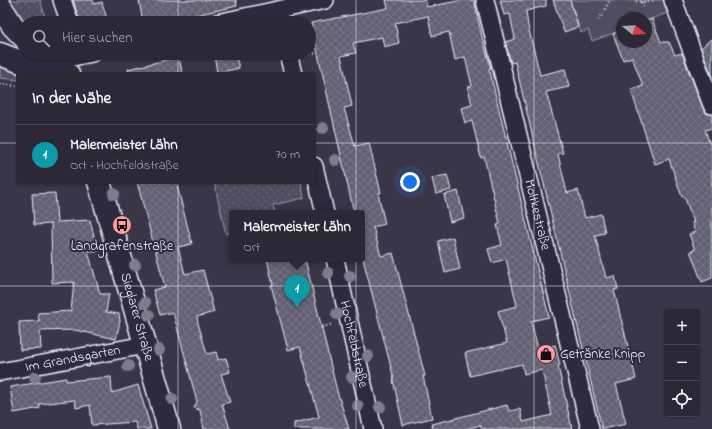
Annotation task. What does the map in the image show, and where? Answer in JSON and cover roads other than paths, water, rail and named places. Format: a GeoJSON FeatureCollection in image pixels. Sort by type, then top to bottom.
{"type":"FeatureCollection","features":[{"type":"Feature","properties":{"kind":"street"},"geometry":{"type":"LineString","coordinates":[[62,0],[68,16]]}},
{"type":"Feature","properties":{"kind":"street"},"geometry":{"type":"LineString","coordinates":[[280,16],[325,0]]}},
{"type":"Feature","properties":{"kind":"street","name":"Moltkestraße"},"geometry":{"type":"LineString","coordinates":[[485,0],[590,429]]}},
{"type":"Feature","properties":{"kind":"street"},"geometry":{"type":"LineString","coordinates":[[673,0],[712,105]]}},
{"type":"Feature","properties":{"kind":"street"},"geometry":{"type":"LineString","coordinates":[[0,6],[16,29]]}},
{"type":"Feature","properties":{"kind":"street"},"geometry":{"type":"LineString","coordinates":[[0,35],[16,41]]}},
{"type":"Feature","properties":{"kind":"street"},"geometry":{"type":"LineString","coordinates":[[0,54],[16,58]]}},
{"type":"Feature","properties":{"kind":"street"},"geometry":{"type":"LineString","coordinates":[[24,60],[47,66],[66,60]]}},
{"type":"Feature","properties":{"kind":"street"},"geometry":{"type":"LineString","coordinates":[[290,60],[293,72]]}},
{"type":"Feature","properties":{"kind":"street"},"geometry":{"type":"LineString","coordinates":[[316,175],[324,210]]}},
{"type":"Feature","properties":{"kind":"street","name":"Sieglarer Straße"},"geometry":{"type":"LineString","coordinates":[[100,184],[169,429]]}},
{"type":"Feature","properties":{"kind":"street","name":"Hochfeldstraße"},"geometry":{"type":"LineString","coordinates":[[336,262],[373,429]]}},
{"type":"Feature","properties":{"kind":"street","name":"Im Grandsgarten"},"geometry":{"type":"LineString","coordinates":[[0,372],[145,345]]}},
{"type":"Feature","properties":{"kind":"place","name":"Landgrafenstraße"},"geometry":{"type":"Point","coordinates":[122,225]}},
{"type":"Feature","properties":{"kind":"place","name":"Malermeister Lähn"},"geometry":{"type":"Point","coordinates":[297,308]}},
{"type":"Feature","properties":{"kind":"place","name":"Getränke Knipp"},"geometry":{"type":"Point","coordinates":[546,354]}}]}
